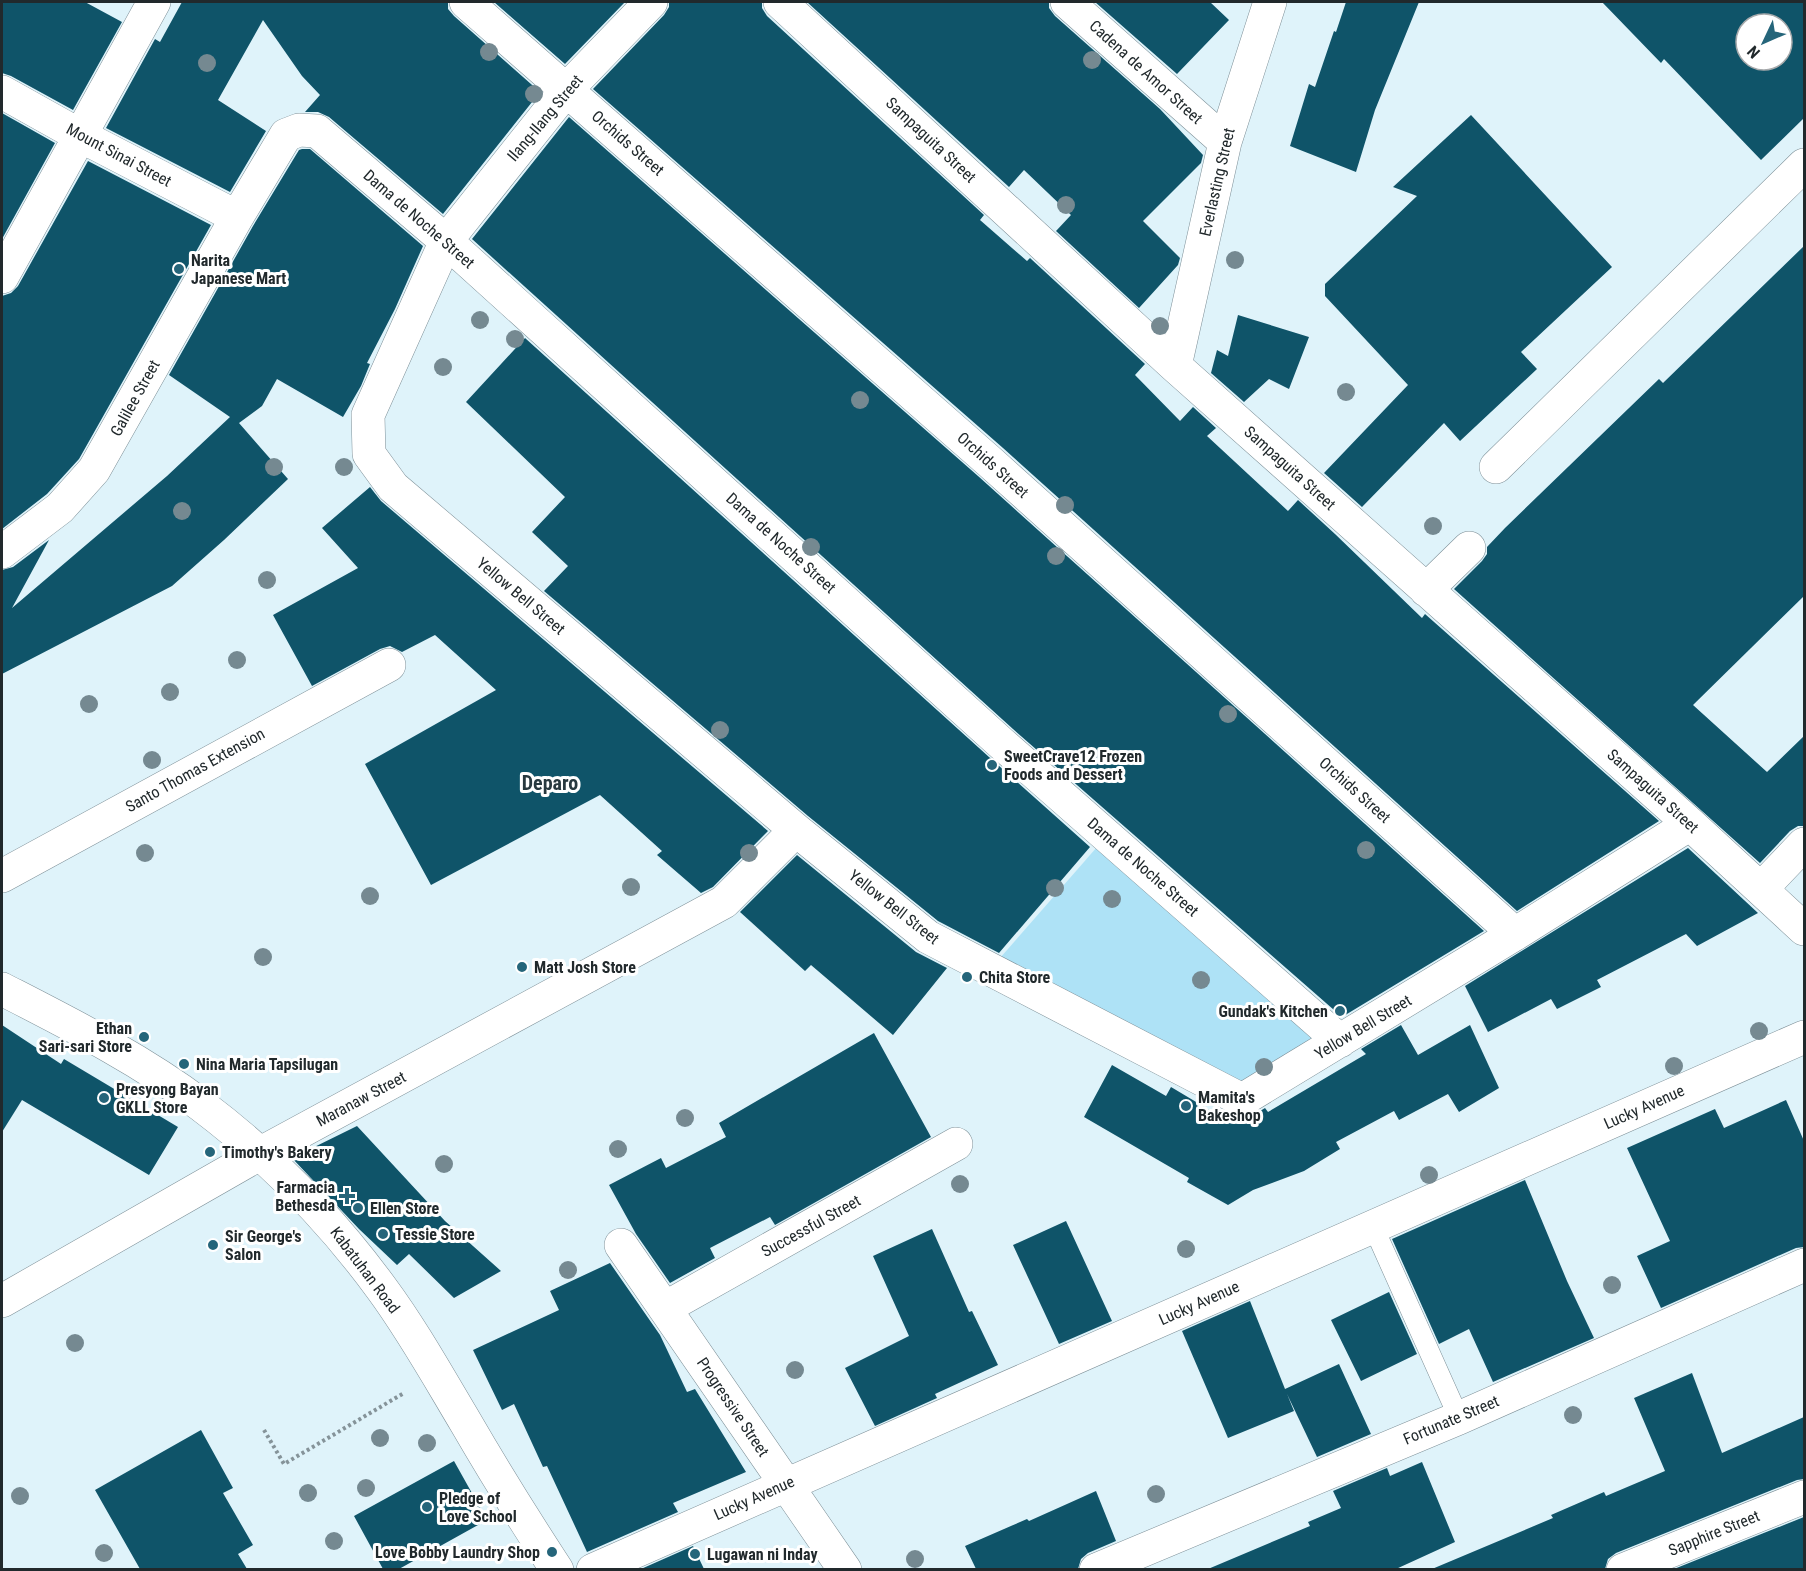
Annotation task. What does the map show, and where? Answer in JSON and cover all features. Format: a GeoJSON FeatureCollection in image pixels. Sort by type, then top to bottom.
{"type":"FeatureCollection","features":[{"type":"Feature","properties":{"kind":"street"},"geometry":{"type":"LineString","coordinates":[[2,277],[154,2]]}},
{"type":"Feature","properties":{"kind":"street","name":"Orchids Street"},"geometry":{"type":"LineString","coordinates":[[466,2],[999,470],[1515,934]]}},
{"type":"Feature","properties":{"kind":"street","name":"Ilang-Ilang Street"},"geometry":{"type":"LineString","coordinates":[[446,241],[567,89],[651,2]]}},
{"type":"Feature","properties":{"kind":"street","name":"Sampaguita Street"},"geometry":{"type":"LineString","coordinates":[[780,2],[1175,366],[1690,824],[1804,929]]}},
{"type":"Feature","properties":{"kind":"street","name":"Cadena de Amor Street"},"geometry":{"type":"LineString","coordinates":[[1067,2],[1225,142]]}},
{"type":"Feature","properties":{"kind":"street","name":"Everlasting Street"},"geometry":{"type":"LineString","coordinates":[[1175,366],[1225,142],[1270,2]]}},
{"type":"Feature","properties":{"kind":"street","name":"Mount Sinai Street"},"geometry":{"type":"LineString","coordinates":[[2,92],[237,217]]}},
{"type":"Feature","properties":{"kind":"street","name":"Dama de Noche Street"},"geometry":{"type":"LineString","coordinates":[[237,217],[286,135],[299,130],[317,131],[446,241],[1002,743],[1340,1041]]}},
{"type":"Feature","properties":{"kind":"street"},"geometry":{"type":"LineString","coordinates":[[1496,466],[1804,165]]}},
{"type":"Feature","properties":{"kind":"street","name":"Galilee Street"},"geometry":{"type":"LineString","coordinates":[[2,552],[60,508],[94,470],[237,217]]}},
{"type":"Feature","properties":{"kind":"street","name":"Yellow Bell Street"},"geometry":{"type":"LineString","coordinates":[[446,241],[368,415],[369,454],[393,487],[796,830],[928,937],[1242,1100],[1515,934],[1690,824]]}},
{"type":"Feature","properties":{"kind":"street"},"geometry":{"type":"LineString","coordinates":[[1426,590],[1469,548]]}},
{"type":"Feature","properties":{"kind":"street","name":"Santo Thomas Extension"},"geometry":{"type":"LineString","coordinates":[[2,876],[389,664]]}},
{"type":"Feature","properties":{"kind":"street","name":"Maranaw Street"},"geometry":{"type":"LineString","coordinates":[[2,1301],[261,1153],[724,902],[796,830]]}},
{"type":"Feature","properties":{"kind":"street"},"geometry":{"type":"LineString","coordinates":[[1761,888],[1804,844]]}},
{"type":"Feature","properties":{"kind":"street","name":"Kabatuhan Road"},"geometry":{"type":"LineString","coordinates":[[2,989],[75,1026],[143,1066],[201,1105],[261,1153],[306,1196],[383,1290],[431,1365],[507,1493],[557,1569]]}},
{"type":"Feature","properties":{"kind":"street","name":"Lucky Avenue"},"geometry":{"type":"LineString","coordinates":[[594,1569],[1804,1037]]}},
{"type":"Feature","properties":{"kind":"street","name":"Successful Street"},"geometry":{"type":"LineString","coordinates":[[665,1308],[956,1144]]}},
{"type":"Feature","properties":{"kind":"street","name":"Progressive Street"},"geometry":{"type":"LineString","coordinates":[[621,1245],[845,1569]]}},
{"type":"Feature","properties":{"kind":"street","name":"Fortunate Street"},"geometry":{"type":"LineString","coordinates":[[1096,1569],[1459,1418],[1804,1264]]}},
{"type":"Feature","properties":{"kind":"street","name":"Sapphire Street"},"geometry":{"type":"LineString","coordinates":[[1623,1569],[1804,1497]]}},
{"type":"Feature","properties":{"kind":"lane"},"geometry":{"type":"LineString","coordinates":[[1373,1226],[1459,1418]]}},
{"type":"Feature","properties":{"kind":"path"},"geometry":{"type":"LineString","coordinates":[[264,1430],[284,1464],[406,1392]]}},
{"type":"Feature","properties":{"kind":"shaded area"},"geometry":{"type":"Polygon","coordinates":[[[1104,839],[1333,1040],[1241,1095],[993,966],[1104,839]]]}},
{"type":"Feature","properties":{"kind":"building"},"geometry":{"type":"Polygon","coordinates":[[[2,2],[85,2],[122,22],[73,110],[2,73],[2,2]]]}},
{"type":"Feature","properties":{"kind":"building"},"geometry":{"type":"Polygon","coordinates":[[[182,2],[448,2],[448,9],[454,16],[540,92],[443,214],[329,117],[318,112],[305,112],[320,95],[302,76],[263,20],[218,100],[266,131],[230,192],[106,128],[155,39],[160,42],[182,2]]]}},
{"type":"Feature","properties":{"kind":"building"},"geometry":{"type":"Polygon","coordinates":[[[494,2],[625,2],[565,64],[494,2]]]}},
{"type":"Feature","properties":{"kind":"building"},"geometry":{"type":"Polygon","coordinates":[[[669,2],[762,2],[762,8],[767,16],[984,215],[980,220],[1027,261],[1030,258],[1145,364],[1135,375],[1180,421],[1193,407],[1216,428],[1207,436],[1288,511],[1298,500],[1422,618],[1425,614],[1659,821],[1517,911],[1003,448],[593,89],[664,15],[669,2]]]}},
{"type":"Feature","properties":{"kind":"building"},"geometry":{"type":"Polygon","coordinates":[[[807,2],[1049,2],[1049,8],[1055,16],[1160,109],[1203,155],[1201,163],[1143,221],[1180,258],[1178,265],[1139,308],[1056,231],[1071,215],[1024,170],[1009,187],[807,2]]]}},
{"type":"Feature","properties":{"kind":"building"},"geometry":{"type":"Polygon","coordinates":[[[1095,2],[1210,2],[1229,20],[1177,74],[1095,2]]]}},
{"type":"Feature","properties":{"kind":"building"},"geometry":{"type":"Polygon","coordinates":[[[1346,2],[1419,2],[1375,110],[1356,172],[1290,146],[1309,84],[1315,87],[1346,2]]]}},
{"type":"Feature","properties":{"kind":"building"},"geometry":{"type":"Polygon","coordinates":[[[1602,2],[1804,2],[1804,118],[1761,160],[1664,59],[1661,63],[1602,2]]]}},
{"type":"Feature","properties":{"kind":"building"},"geometry":{"type":"Polygon","coordinates":[[[2,113],[55,143],[2,239],[2,113]]]}},
{"type":"Feature","properties":{"kind":"building"},"geometry":{"type":"Polygon","coordinates":[[[1471,115],[1612,267],[1521,352],[1537,369],[1460,441],[1444,423],[1362,507],[1324,473],[1408,385],[1325,296],[1325,284],[1417,196],[1393,187],[1471,115]]]}},
{"type":"Feature","properties":{"kind":"building"},"geometry":{"type":"Polygon","coordinates":[[[569,117],[978,476],[1484,931],[1342,1017],[1013,729],[472,239],[569,117]]]}},
{"type":"Feature","properties":{"kind":"building"},"geometry":{"type":"Polygon","coordinates":[[[310,149],[423,246],[395,309],[367,363],[370,364],[361,386],[343,417],[277,379],[262,406],[239,423],[288,479],[172,586],[2,674],[2,570],[13,567],[49,540],[12,608],[167,476],[230,417],[169,375],[253,226],[299,150],[310,149]]]}},
{"type":"Feature","properties":{"kind":"building"},"geometry":{"type":"Polygon","coordinates":[[[88,161],[211,225],[79,459],[47,494],[2,529],[2,296],[11,293],[18,286],[88,161]]]}},
{"type":"Feature","properties":{"kind":"building"},"geometry":{"type":"Polygon","coordinates":[[[1804,246],[1804,596],[1693,705],[1767,772],[1804,736],[1804,826],[1798,826],[1790,831],[1760,863],[1454,589],[1482,561],[1487,554],[1487,547],[1505,528],[1659,379],[1663,383],[1804,246]]]}},
{"type":"Feature","properties":{"kind":"building"},"geometry":{"type":"Polygon","coordinates":[[[1238,315],[1309,337],[1289,389],[1269,379],[1244,402],[1211,373],[1217,350],[1228,356],[1238,315]]]}},
{"type":"Feature","properties":{"kind":"building"},"geometry":{"type":"Polygon","coordinates":[[[525,338],[1090,847],[999,953],[938,921],[808,816],[544,591],[568,566],[532,532],[565,497],[466,402],[525,338]]]}},
{"type":"Feature","properties":{"kind":"building"},"geometry":{"type":"Polygon","coordinates":[[[370,487],[381,501],[768,831],[713,887],[701,893],[657,855],[662,851],[600,795],[431,885],[365,764],[496,690],[435,635],[402,652],[390,646],[380,649],[312,686],[273,615],[358,568],[322,528],[370,487]]]}},
{"type":"Feature","properties":{"kind":"building"},"geometry":{"type":"Polygon","coordinates":[[[1688,848],[1758,913],[1697,946],[1686,934],[1597,980],[1601,987],[1557,1009],[1551,999],[1488,1032],[1465,986],[1688,848]]]}},
{"type":"Feature","properties":{"kind":"building"},"geometry":{"type":"Polygon","coordinates":[[[797,855],[916,952],[947,968],[893,1035],[811,965],[805,971],[740,912],[797,855]]]}},
{"type":"Feature","properties":{"kind":"building"},"geometry":{"type":"Polygon","coordinates":[[[2,1025],[61,1064],[64,1059],[178,1127],[149,1175],[22,1100],[2,1132],[2,1025]]]}},
{"type":"Feature","properties":{"kind":"building"},"geometry":{"type":"Polygon","coordinates":[[[1401,1025],[1418,1055],[1470,1025],[1499,1088],[1459,1112],[1448,1094],[1399,1120],[1394,1111],[1336,1142],[1340,1149],[1304,1171],[1253,1190],[1228,1205],[1187,1182],[1189,1178],[1084,1117],[1112,1065],[1166,1096],[1171,1087],[1223,1118],[1226,1113],[1242,1119],[1265,1108],[1268,1112],[1366,1054],[1361,1049],[1401,1025]]]}},
{"type":"Feature","properties":{"kind":"building"},"geometry":{"type":"Polygon","coordinates":[[[874,1033],[931,1137],[775,1225],[770,1217],[710,1248],[715,1258],[670,1283],[636,1234],[609,1185],[661,1158],[666,1168],[726,1137],[719,1123],[874,1033]]]}},
{"type":"Feature","properties":{"kind":"building"},"geometry":{"type":"Polygon","coordinates":[[[1786,1100],[1804,1141],[1804,1247],[1796,1248],[1661,1308],[1637,1256],[1670,1241],[1627,1148],[1715,1109],[1724,1128],[1786,1100]]]}},
{"type":"Feature","properties":{"kind":"building"},"geometry":{"type":"Polygon","coordinates":[[[357,1126],[445,1221],[501,1271],[454,1298],[409,1254],[397,1265],[359,1229],[292,1158],[357,1126]]]}},
{"type":"Feature","properties":{"kind":"building"},"geometry":{"type":"Polygon","coordinates":[[[1525,1180],[1567,1281],[1594,1338],[1493,1382],[1469,1329],[1439,1344],[1392,1239],[1525,1180]]]}},
{"type":"Feature","properties":{"kind":"building"},"geometry":{"type":"Polygon","coordinates":[[[1066,1221],[1112,1321],[1059,1344],[1013,1245],[1066,1221]]]}},
{"type":"Feature","properties":{"kind":"building"},"geometry":{"type":"Polygon","coordinates":[[[932,1229],[969,1312],[972,1311],[998,1365],[935,1394],[937,1398],[875,1426],[845,1368],[909,1336],[873,1256],[932,1229]]]}},
{"type":"Feature","properties":{"kind":"building"},"geometry":{"type":"Polygon","coordinates":[[[610,1263],[660,1335],[687,1392],[695,1389],[746,1472],[673,1503],[678,1512],[587,1552],[547,1466],[543,1467],[514,1404],[502,1410],[473,1350],[559,1310],[550,1291],[610,1263]]]}},
{"type":"Feature","properties":{"kind":"building"},"geometry":{"type":"Polygon","coordinates":[[[1389,1292],[1417,1354],[1361,1381],[1331,1320],[1389,1292]]]}},
{"type":"Feature","properties":{"kind":"building"},"geometry":{"type":"Polygon","coordinates":[[[1250,1301],[1285,1389],[1339,1364],[1371,1434],[1317,1457],[1287,1394],[1294,1411],[1228,1438],[1182,1331],[1250,1301]]]}},
{"type":"Feature","properties":{"kind":"building"},"geometry":{"type":"Polygon","coordinates":[[[1692,1373],[1722,1453],[1804,1417],[1804,1479],[1616,1553],[1608,1559],[1605,1569],[1432,1569],[1553,1518],[1551,1515],[1604,1492],[1606,1496],[1665,1471],[1634,1398],[1692,1373]]]}},
{"type":"Feature","properties":{"kind":"building"},"geometry":{"type":"Polygon","coordinates":[[[201,1430],[233,1488],[223,1493],[253,1545],[238,1554],[247,1569],[140,1569],[95,1490],[201,1430]]]}},
{"type":"Feature","properties":{"kind":"building"},"geometry":{"type":"Polygon","coordinates":[[[454,1461],[487,1520],[399,1569],[383,1569],[354,1516],[454,1461]]]}},
{"type":"Feature","properties":{"kind":"building"},"geometry":{"type":"Polygon","coordinates":[[[1422,1462],[1455,1542],[1396,1569],[1208,1569],[1310,1526],[1308,1522],[1341,1508],[1333,1491],[1387,1468],[1390,1476],[1422,1462]]]}},
{"type":"Feature","properties":{"kind":"building"},"geometry":{"type":"Polygon","coordinates":[[[1096,1491],[1116,1541],[1088,1553],[1081,1559],[1078,1569],[976,1569],[965,1546],[1096,1491]]]}},
{"type":"Feature","properties":{"kind":"building"},"geometry":{"type":"Polygon","coordinates":[[[1804,1517],[1804,1569],[1674,1569],[1804,1517]]]}},
{"type":"Feature","properties":{"kind":"building"},"geometry":{"type":"Polygon","coordinates":[[[693,1546],[704,1569],[641,1569],[693,1546]]]}},
{"type":"Feature","properties":{"kind":"place","name":"Narita Japanese Mart"},"geometry":{"type":"Point","coordinates":[179,269]}},
{"type":"Feature","properties":{"kind":"place","name":"SweetCrave12 Frozen Foods and Dessert"},"geometry":{"type":"Point","coordinates":[992,765]}},
{"type":"Feature","properties":{"kind":"place","name":"Matt Josh Store"},"geometry":{"type":"Point","coordinates":[522,967]}},
{"type":"Feature","properties":{"kind":"place","name":"Chita Store"},"geometry":{"type":"Point","coordinates":[967,977]}},
{"type":"Feature","properties":{"kind":"place","name":"Gundak's Kitchen"},"geometry":{"type":"Point","coordinates":[1340,1011]}},
{"type":"Feature","properties":{"kind":"place","name":"Ethan Sari-sari Store"},"geometry":{"type":"Point","coordinates":[144,1037]}},
{"type":"Feature","properties":{"kind":"place","name":"Nina Maria Tapsilugan"},"geometry":{"type":"Point","coordinates":[184,1064]}},
{"type":"Feature","properties":{"kind":"place","name":"Presyong Bayan GKLL Store"},"geometry":{"type":"Point","coordinates":[104,1098]}},
{"type":"Feature","properties":{"kind":"place","name":"Mamita's Bakeshop"},"geometry":{"type":"Point","coordinates":[1186,1106]}},
{"type":"Feature","properties":{"kind":"place","name":"Timothy's Bakery"},"geometry":{"type":"Point","coordinates":[210,1152]}},
{"type":"Feature","properties":{"kind":"place","name":"Farmacia Bethesda"},"geometry":{"type":"Point","coordinates":[347,1196]}},
{"type":"Feature","properties":{"kind":"place","name":"Ellen Store"},"geometry":{"type":"Point","coordinates":[358,1208]}},
{"type":"Feature","properties":{"kind":"place","name":"Tessie Store"},"geometry":{"type":"Point","coordinates":[383,1234]}},
{"type":"Feature","properties":{"kind":"place","name":"Sir George's Salon"},"geometry":{"type":"Point","coordinates":[213,1245]}},
{"type":"Feature","properties":{"kind":"place","name":"Pledge of Love School"},"geometry":{"type":"Point","coordinates":[427,1507]}},
{"type":"Feature","properties":{"kind":"place","name":"Love Bobby Laundry Shop"},"geometry":{"type":"Point","coordinates":[552,1552]}},
{"type":"Feature","properties":{"kind":"place","name":"Lugawan ni Inday"},"geometry":{"type":"Point","coordinates":[695,1554]}},
{"type":"Feature","properties":{"kind":"district","name":"Deparo"},"geometry":{"type":"Point","coordinates":[550,783]}}]}
